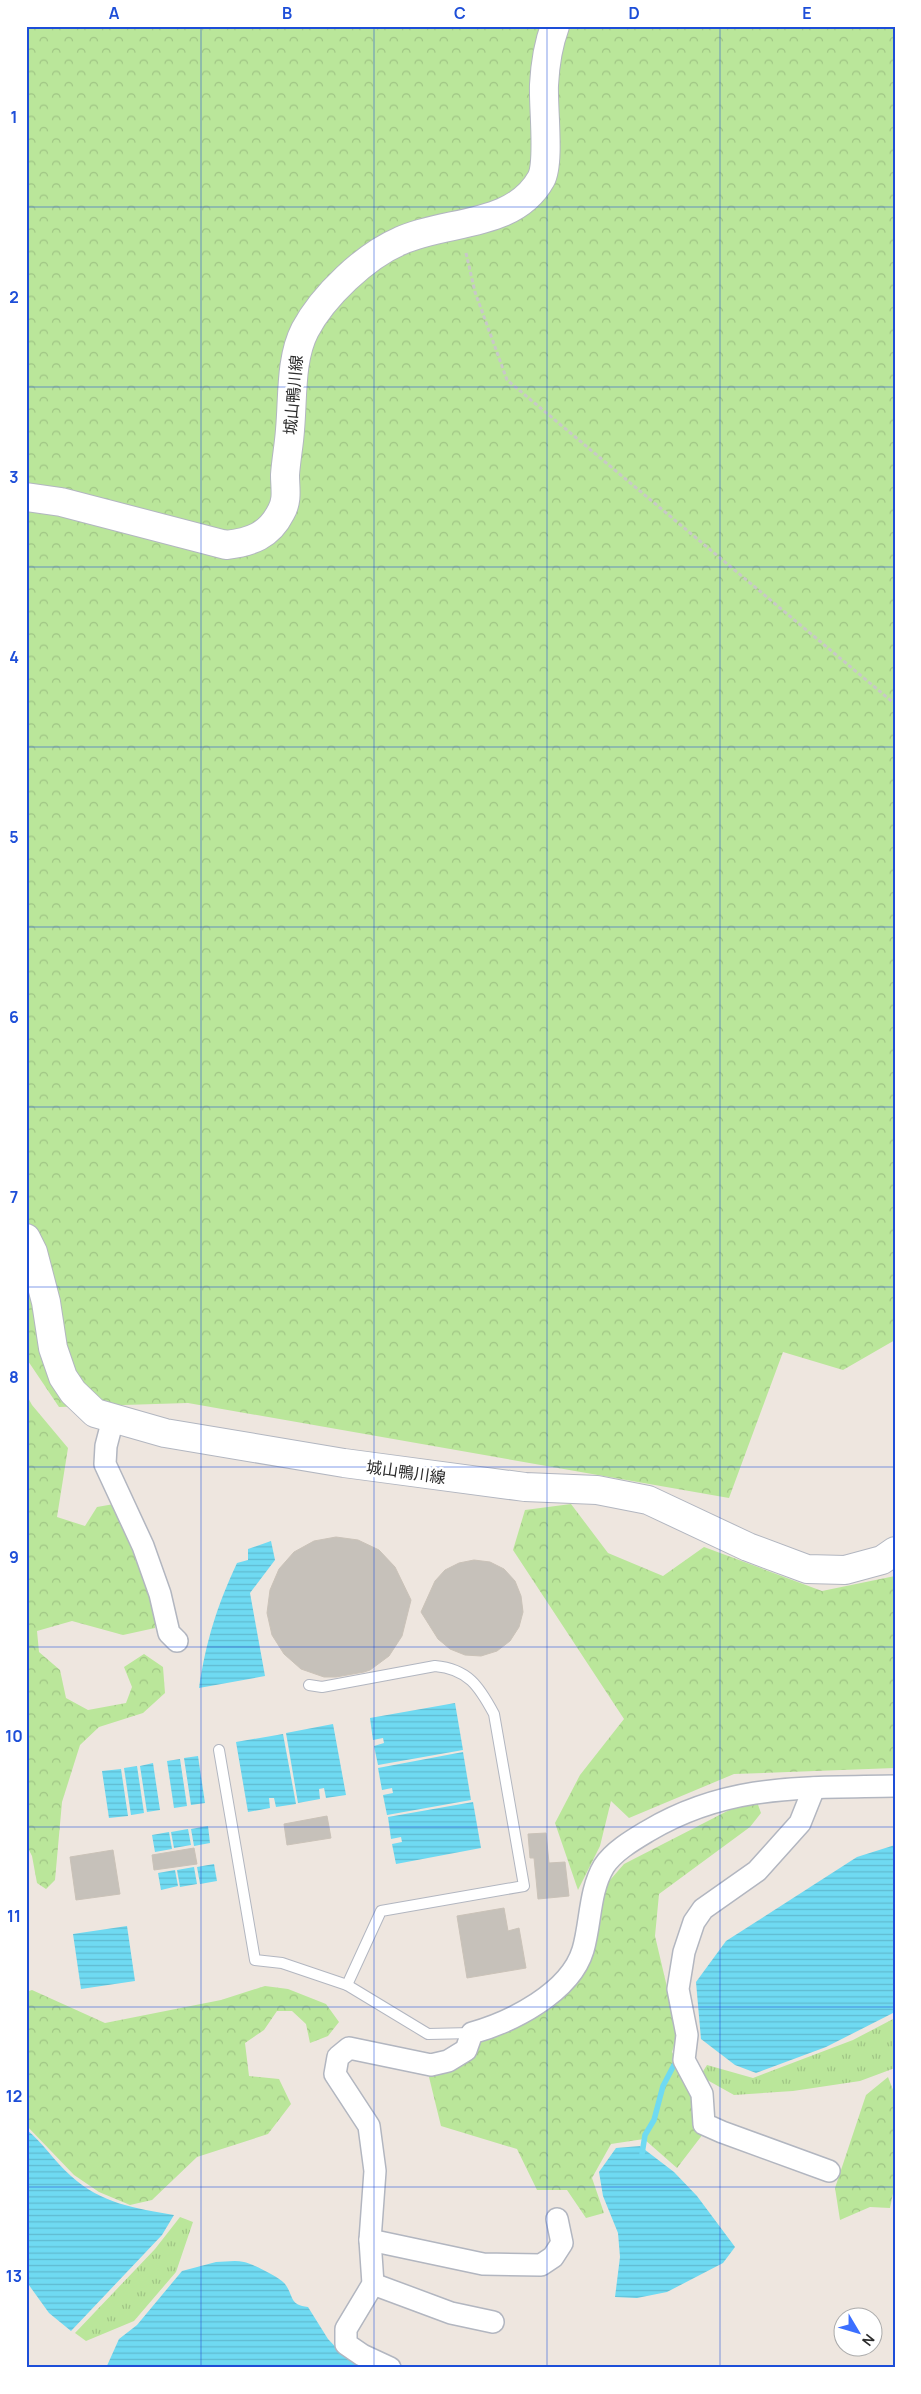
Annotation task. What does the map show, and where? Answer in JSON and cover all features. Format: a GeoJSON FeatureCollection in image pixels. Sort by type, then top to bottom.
{"type":"FeatureCollection","features":[{"type":"Feature","properties":{"kind":"main road","name":"城山鴨川線"},"geometry":{"type":"LineString","coordinates":[[26,497],[61,502],[226,545],[248,542],[268,530],[282,512],[286,498],[285,474],[296,351],[305,329],[326,301],[349,276],[399,241],[426,232],[499,214],[521,203],[533,192],[542,176],[544,85],[549,43],[555,26]]}},
{"type":"Feature","properties":{"kind":"main road","name":"城山鴨川線"},"geometry":{"type":"LineString","coordinates":[[26,1238],[35,1260],[46,1302],[53,1348],[63,1377],[73,1392],[95,1413],[165,1433],[344,1463],[525,1487],[597,1490],[648,1500],[748,1546],[807,1569],[845,1570],[882,1560],[895,1552]]}},
{"type":"Feature","properties":{"kind":"street"},"geometry":{"type":"LineString","coordinates":[[113,1419],[106,1446],[105,1464],[143,1546],[160,1594],[169,1633],[177,1641]]}},
{"type":"Feature","properties":{"kind":"street"},"geometry":{"type":"LineString","coordinates":[[390,2368],[362,2355],[346,2344],[346,2328],[373,2284],[370,2240],[375,2171],[370,2126],[335,2074],[338,2057],[350,2048],[431,2065],[448,2061],[466,2050],[472,2033],[499,2025],[549,1995],[572,1973],[583,1951],[594,1892],[604,1866],[630,1842],[673,1816],[717,1800],[767,1790],[895,1786]]}},
{"type":"Feature","properties":{"kind":"street"},"geometry":{"type":"LineString","coordinates":[[814,1788],[800,1822],[757,1871],[704,1909],[694,1922],[684,1952],[678,1989],[687,2035],[684,2060],[702,2094],[704,2124],[829,2171]]}},
{"type":"Feature","properties":{"kind":"street"},"geometry":{"type":"LineString","coordinates":[[370,2240],[483,2264],[541,2265],[553,2257],[562,2243],[556,2219]]}},
{"type":"Feature","properties":{"kind":"street"},"geometry":{"type":"LineString","coordinates":[[373,2284],[450,2313],[493,2322]]}},
{"type":"Feature","properties":{"kind":"lane"},"geometry":{"type":"LineString","coordinates":[[308,1685],[322,1687],[435,1666],[453,1668],[465,1674],[485,1696],[494,1714],[524,1886],[381,1911],[347,1984]]}},
{"type":"Feature","properties":{"kind":"lane"},"geometry":{"type":"LineString","coordinates":[[219,1750],[255,1960],[282,1963],[347,1984],[428,2034],[472,2033]]}},
{"type":"Feature","properties":{"kind":"path"},"geometry":{"type":"LineString","coordinates":[[466,254],[475,292],[507,380],[895,704]]}},
{"type":"Feature","properties":{"kind":"green space"},"geometry":{"type":"Polygon","coordinates":[[[26,26],[895,26],[895,1340],[843,1370],[783,1352],[729,1498],[188,1403],[59,1407],[26,1358],[26,26]]]}},
{"type":"Feature","properties":{"kind":"green space"},"geometry":{"type":"Polygon","coordinates":[[[26,1394],[32,1405],[68,1448],[57,1517],[85,1526],[97,1507],[114,1504],[155,1608],[155,1628],[123,1635],[72,1621],[37,1631],[39,1652],[60,1670],[66,1698],[88,1710],[126,1703],[132,1687],[124,1667],[144,1654],[163,1667],[165,1693],[143,1713],[99,1727],[80,1745],[62,1802],[55,1880],[46,1889],[37,1883],[32,1856],[26,1844],[26,1394]]]}},
{"type":"Feature","properties":{"kind":"green space"},"geometry":{"type":"Polygon","coordinates":[[[571,1504],[608,1553],[663,1576],[704,1547],[822,1591],[895,1576],[895,1768],[734,1774],[629,1818],[611,1801],[600,1846],[578,1890],[555,1823],[580,1775],[624,1719],[513,1550],[525,1510],[571,1504]]]}},
{"type":"Feature","properties":{"kind":"green space"},"geometry":{"type":"Polygon","coordinates":[[[757,1802],[761,1813],[750,1827],[659,1894],[655,1936],[678,2034],[672,2052],[694,2091],[691,2111],[703,2134],[677,2168],[644,2139],[611,2144],[592,2178],[604,2213],[586,2218],[567,2190],[537,2190],[517,2149],[441,2126],[429,2077],[467,2061],[481,2041],[543,2014],[582,1977],[604,1887],[624,1864],[743,1803],[757,1802]]]}},
{"type":"Feature","properties":{"kind":"green space"},"geometry":{"type":"Polygon","coordinates":[[[265,1986],[288,1989],[326,2004],[339,2022],[328,2036],[310,2043],[306,2024],[292,2011],[277,2011],[264,2030],[245,2043],[249,2076],[279,2079],[291,2104],[268,2134],[197,2157],[152,2200],[130,2205],[99,2192],[74,2175],[26,2125],[26,1992],[32,1990],[105,2023],[221,2000],[265,1986]]]}},
{"type":"Feature","properties":{"kind":"green space"},"geometry":{"type":"Polygon","coordinates":[[[895,2018],[895,2068],[860,2081],[793,2091],[734,2095],[700,2076],[707,2065],[753,2078],[853,2040],[895,2018]]]}},
{"type":"Feature","properties":{"kind":"green space"},"geometry":{"type":"Polygon","coordinates":[[[888,2077],[895,2095],[895,2184],[890,2208],[870,2207],[840,2220],[835,2188],[866,2095],[888,2077]]]}},
{"type":"Feature","properties":{"kind":"green space"},"geometry":{"type":"Polygon","coordinates":[[[180,2217],[193,2222],[176,2272],[134,2321],[86,2341],[75,2333],[155,2249],[180,2217]]]}},
{"type":"Feature","properties":{"kind":"water"},"geometry":{"type":"Polygon","coordinates":[[[271,1541],[275,1560],[250,1593],[265,1676],[199,1688],[213,1624],[237,1563],[248,1560],[248,1549],[271,1541]]]}},
{"type":"Feature","properties":{"kind":"water"},"geometry":{"type":"Polygon","coordinates":[[[455,1703],[463,1750],[378,1765],[374,1746],[384,1743],[383,1738],[373,1740],[370,1718],[455,1703]]]}},
{"type":"Feature","properties":{"kind":"water"},"geometry":{"type":"Polygon","coordinates":[[[333,1724],[346,1795],[326,1798],[324,1788],[319,1789],[320,1799],[298,1803],[286,1733],[333,1724]]]}},
{"type":"Feature","properties":{"kind":"water"},"geometry":{"type":"Polygon","coordinates":[[[283,1734],[296,1804],[276,1807],[274,1798],[269,1798],[270,1808],[248,1812],[236,1742],[283,1734]]]}},
{"type":"Feature","properties":{"kind":"water"},"geometry":{"type":"Polygon","coordinates":[[[463,1752],[471,1800],[387,1815],[383,1795],[393,1793],[392,1788],[382,1790],[378,1768],[463,1752]]]}},
{"type":"Feature","properties":{"kind":"water"},"geometry":{"type":"Polygon","coordinates":[[[198,1756],[205,1803],[191,1805],[184,1758],[198,1756]]]}},
{"type":"Feature","properties":{"kind":"water"},"geometry":{"type":"Polygon","coordinates":[[[180,1759],[187,1806],[174,1808],[167,1761],[180,1759]]]}},
{"type":"Feature","properties":{"kind":"water"},"geometry":{"type":"Polygon","coordinates":[[[153,1763],[160,1810],[147,1812],[140,1766],[153,1763]]]}},
{"type":"Feature","properties":{"kind":"water"},"geometry":{"type":"Polygon","coordinates":[[[137,1766],[144,1813],[131,1815],[124,1768],[137,1766]]]}},
{"type":"Feature","properties":{"kind":"water"},"geometry":{"type":"Polygon","coordinates":[[[121,1769],[128,1816],[109,1818],[102,1771],[121,1769]]]}},
{"type":"Feature","properties":{"kind":"water"},"geometry":{"type":"Polygon","coordinates":[[[473,1802],[481,1848],[396,1864],[392,1844],[402,1842],[401,1837],[391,1839],[388,1817],[473,1802]]]}},
{"type":"Feature","properties":{"kind":"water"},"geometry":{"type":"Polygon","coordinates":[[[208,1826],[210,1843],[194,1846],[191,1829],[208,1826]]]}},
{"type":"Feature","properties":{"kind":"water"},"geometry":{"type":"Polygon","coordinates":[[[188,1829],[191,1845],[174,1848],[171,1832],[188,1829]]]}},
{"type":"Feature","properties":{"kind":"water"},"geometry":{"type":"Polygon","coordinates":[[[169,1832],[172,1849],[155,1852],[152,1835],[169,1832]]]}},
{"type":"Feature","properties":{"kind":"water"},"geometry":{"type":"Polygon","coordinates":[[[895,1845],[895,2012],[826,2047],[756,2073],[735,2065],[701,2039],[696,1982],[726,1941],[857,1857],[895,1845]]]}},
{"type":"Feature","properties":{"kind":"water"},"geometry":{"type":"Polygon","coordinates":[[[214,1864],[217,1881],[200,1884],[197,1867],[214,1864]]]}},
{"type":"Feature","properties":{"kind":"water"},"geometry":{"type":"Polygon","coordinates":[[[194,1867],[197,1884],[180,1887],[177,1870],[194,1867]]]}},
{"type":"Feature","properties":{"kind":"water"},"geometry":{"type":"Polygon","coordinates":[[[175,1870],[178,1886],[161,1890],[158,1873],[175,1870]]]}},
{"type":"Feature","properties":{"kind":"water"},"geometry":{"type":"Polygon","coordinates":[[[127,1926],[135,1981],[81,1989],[73,1934],[127,1926]]]}},
{"type":"Feature","properties":{"kind":"water"},"geometry":{"type":"Polygon","coordinates":[[[26,2129],[71,2176],[95,2193],[120,2203],[174,2215],[162,2235],[71,2331],[49,2313],[26,2281],[26,2129]]]}},
{"type":"Feature","properties":{"kind":"water"},"geometry":{"type":"Polygon","coordinates":[[[640,2146],[674,2172],[697,2196],[735,2247],[723,2263],[667,2292],[637,2298],[615,2297],[620,2257],[618,2233],[603,2196],[599,2172],[616,2148],[640,2146]]]}},
{"type":"Feature","properties":{"kind":"water"},"geometry":{"type":"Polygon","coordinates":[[[234,2261],[248,2263],[278,2278],[288,2288],[295,2302],[308,2307],[328,2339],[346,2358],[370,2368],[106,2368],[119,2339],[137,2325],[182,2271],[216,2262],[234,2261]]]}},
{"type":"Feature","properties":{"kind":"building"},"geometry":{"type":"Polygon","coordinates":[[[336,1537],[358,1540],[379,1550],[395,1567],[411,1600],[402,1636],[389,1656],[370,1670],[364,1672],[324,1677],[301,1669],[284,1654],[272,1635],[267,1613],[270,1590],[279,1569],[294,1552],[314,1541],[336,1537]]]}},
{"type":"Feature","properties":{"kind":"building"},"geometry":{"type":"Polygon","coordinates":[[[474,1560],[490,1562],[504,1569],[515,1581],[521,1596],[523,1612],[519,1627],[510,1641],[497,1651],[481,1656],[465,1655],[450,1649],[438,1639],[421,1612],[435,1581],[445,1570],[459,1563],[474,1560]]]}},
{"type":"Feature","properties":{"kind":"building"},"geometry":{"type":"Polygon","coordinates":[[[327,1816],[331,1838],[287,1845],[284,1824],[327,1816]]]}},
{"type":"Feature","properties":{"kind":"building"},"geometry":{"type":"Polygon","coordinates":[[[546,1833],[549,1863],[565,1862],[569,1896],[538,1899],[534,1858],[530,1858],[528,1834],[546,1833]]]}},
{"type":"Feature","properties":{"kind":"building"},"geometry":{"type":"Polygon","coordinates":[[[194,1848],[197,1864],[154,1870],[152,1855],[194,1848]]]}},
{"type":"Feature","properties":{"kind":"building"},"geometry":{"type":"Polygon","coordinates":[[[113,1850],[120,1894],[76,1900],[70,1857],[113,1850]]]}},
{"type":"Feature","properties":{"kind":"building"},"geometry":{"type":"Polygon","coordinates":[[[504,1908],[508,1931],[519,1928],[526,1968],[467,1978],[457,1916],[504,1908]]]}},
{"type":"Feature","properties":{"kind":"waterway"},"geometry":{"type":"LineString","coordinates":[[642,2154],[645,2135],[654,2120],[663,2086],[674,2065]]}}]}
